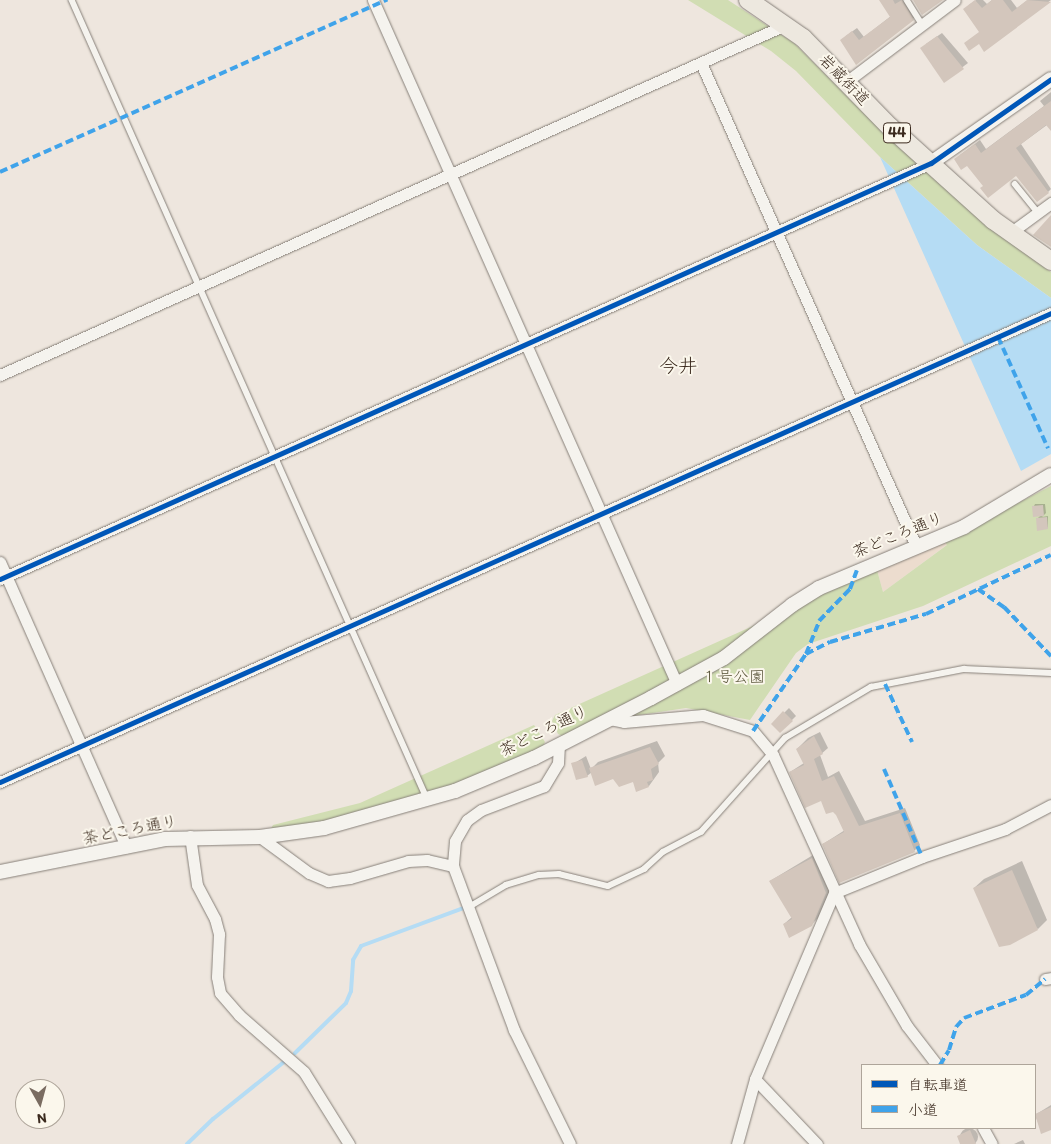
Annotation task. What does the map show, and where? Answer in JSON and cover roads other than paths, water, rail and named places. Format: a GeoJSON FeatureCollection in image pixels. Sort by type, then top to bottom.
{"type":"FeatureCollection","features":[{"type":"Feature","properties":{"kind":"main road","name":"岩蔵街道"},"geometry":{"type":"LineString","coordinates":[[748,0],[785,25],[814,49],[931,164],[1010,233],[1051,261]]}},
{"type":"Feature","properties":{"kind":"street"},"geometry":{"type":"LineString","coordinates":[[373,0],[677,684]]}},
{"type":"Feature","properties":{"kind":"street"},"geometry":{"type":"LineString","coordinates":[[846,82],[955,0]]}},
{"type":"Feature","properties":{"kind":"street"},"geometry":{"type":"LineString","coordinates":[[0,376],[785,25]]}},
{"type":"Feature","properties":{"kind":"street"},"geometry":{"type":"LineString","coordinates":[[702,63],[916,546]]}},
{"type":"Feature","properties":{"kind":"street"},"geometry":{"type":"LineString","coordinates":[[3,578],[931,164],[1051,79]]}},
{"type":"Feature","properties":{"kind":"street"},"geometry":{"type":"LineString","coordinates":[[1010,233],[1051,203]]}},
{"type":"Feature","properties":{"kind":"street"},"geometry":{"type":"LineString","coordinates":[[0,782],[1051,313]]}},
{"type":"Feature","properties":{"kind":"street","name":"茶どころ通り"},"geometry":{"type":"LineString","coordinates":[[0,872],[190,836],[260,837],[340,825],[428,800],[512,767],[677,684],[728,654],[802,597],[843,576],[978,520],[1051,475]]}},
{"type":"Feature","properties":{"kind":"street"},"geometry":{"type":"LineString","coordinates":[[0,562],[3,578],[126,847]]}},
{"type":"Feature","properties":{"kind":"street"},"geometry":{"type":"LineString","coordinates":[[610,718],[624,722],[703,715],[753,731],[771,752],[859,944],[908,1026],[936,1064]]}},
{"type":"Feature","properties":{"kind":"street"},"geometry":{"type":"LineString","coordinates":[[559,744],[558,763],[544,786],[481,810],[467,820],[455,841],[453,866],[514,1030],[570,1144]]}},
{"type":"Feature","properties":{"kind":"street"},"geometry":{"type":"LineString","coordinates":[[737,1144],[755,1079],[834,892],[922,857],[1005,830],[1051,805]]}},
{"type":"Feature","properties":{"kind":"street"},"geometry":{"type":"LineString","coordinates":[[190,836],[198,886],[215,919],[219,934],[217,977],[220,993],[239,1015],[304,1072],[349,1144]]}},
{"type":"Feature","properties":{"kind":"street"},"geometry":{"type":"LineString","coordinates":[[260,837],[309,873],[328,881],[350,878],[408,861],[427,860],[453,866]]}},
{"type":"Feature","properties":{"kind":"street"},"geometry":{"type":"LineString","coordinates":[[755,1079],[817,1144]]}},
{"type":"Feature","properties":{"kind":"street"},"geometry":{"type":"LineString","coordinates":[[984,1129],[992,1144]]}},
{"type":"Feature","properties":{"kind":"lane"},"geometry":{"type":"LineString","coordinates":[[72,0],[352,625],[428,800]]}},
{"type":"Feature","properties":{"kind":"lane"},"geometry":{"type":"LineString","coordinates":[[907,0],[922,24]]}},
{"type":"Feature","properties":{"kind":"lane"},"geometry":{"type":"LineString","coordinates":[[1015,184],[1038,212]]}},
{"type":"Feature","properties":{"kind":"lane"},"geometry":{"type":"LineString","coordinates":[[469,907],[506,884],[539,876],[559,874],[608,886],[644,869],[663,852],[700,832],[771,752],[793,732],[871,688],[964,669],[1051,673]]}},
{"type":"Feature","properties":{"kind":"water"},"geometry":{"type":"Polygon","coordinates":[[[880,157],[977,245],[1051,298],[1051,454],[1021,471],[880,157]]]}},
{"type":"Feature","properties":{"kind":"waterway"},"geometry":{"type":"LineString","coordinates":[[295,1053],[346,1003],[351,991],[353,960],[361,946],[463,908]]}},
{"type":"Feature","properties":{"kind":"waterway"},"geometry":{"type":"LineString","coordinates":[[187,1144],[213,1119],[284,1062]]}},
{"type":"Feature","properties":{"kind":"district","name":"今井"},"geometry":{"type":"Point","coordinates":[678,366]}},
{"type":"Feature","properties":{"kind":"park label","name":"１号公園"},"geometry":{"type":"Point","coordinates":[733,677]}}]}
